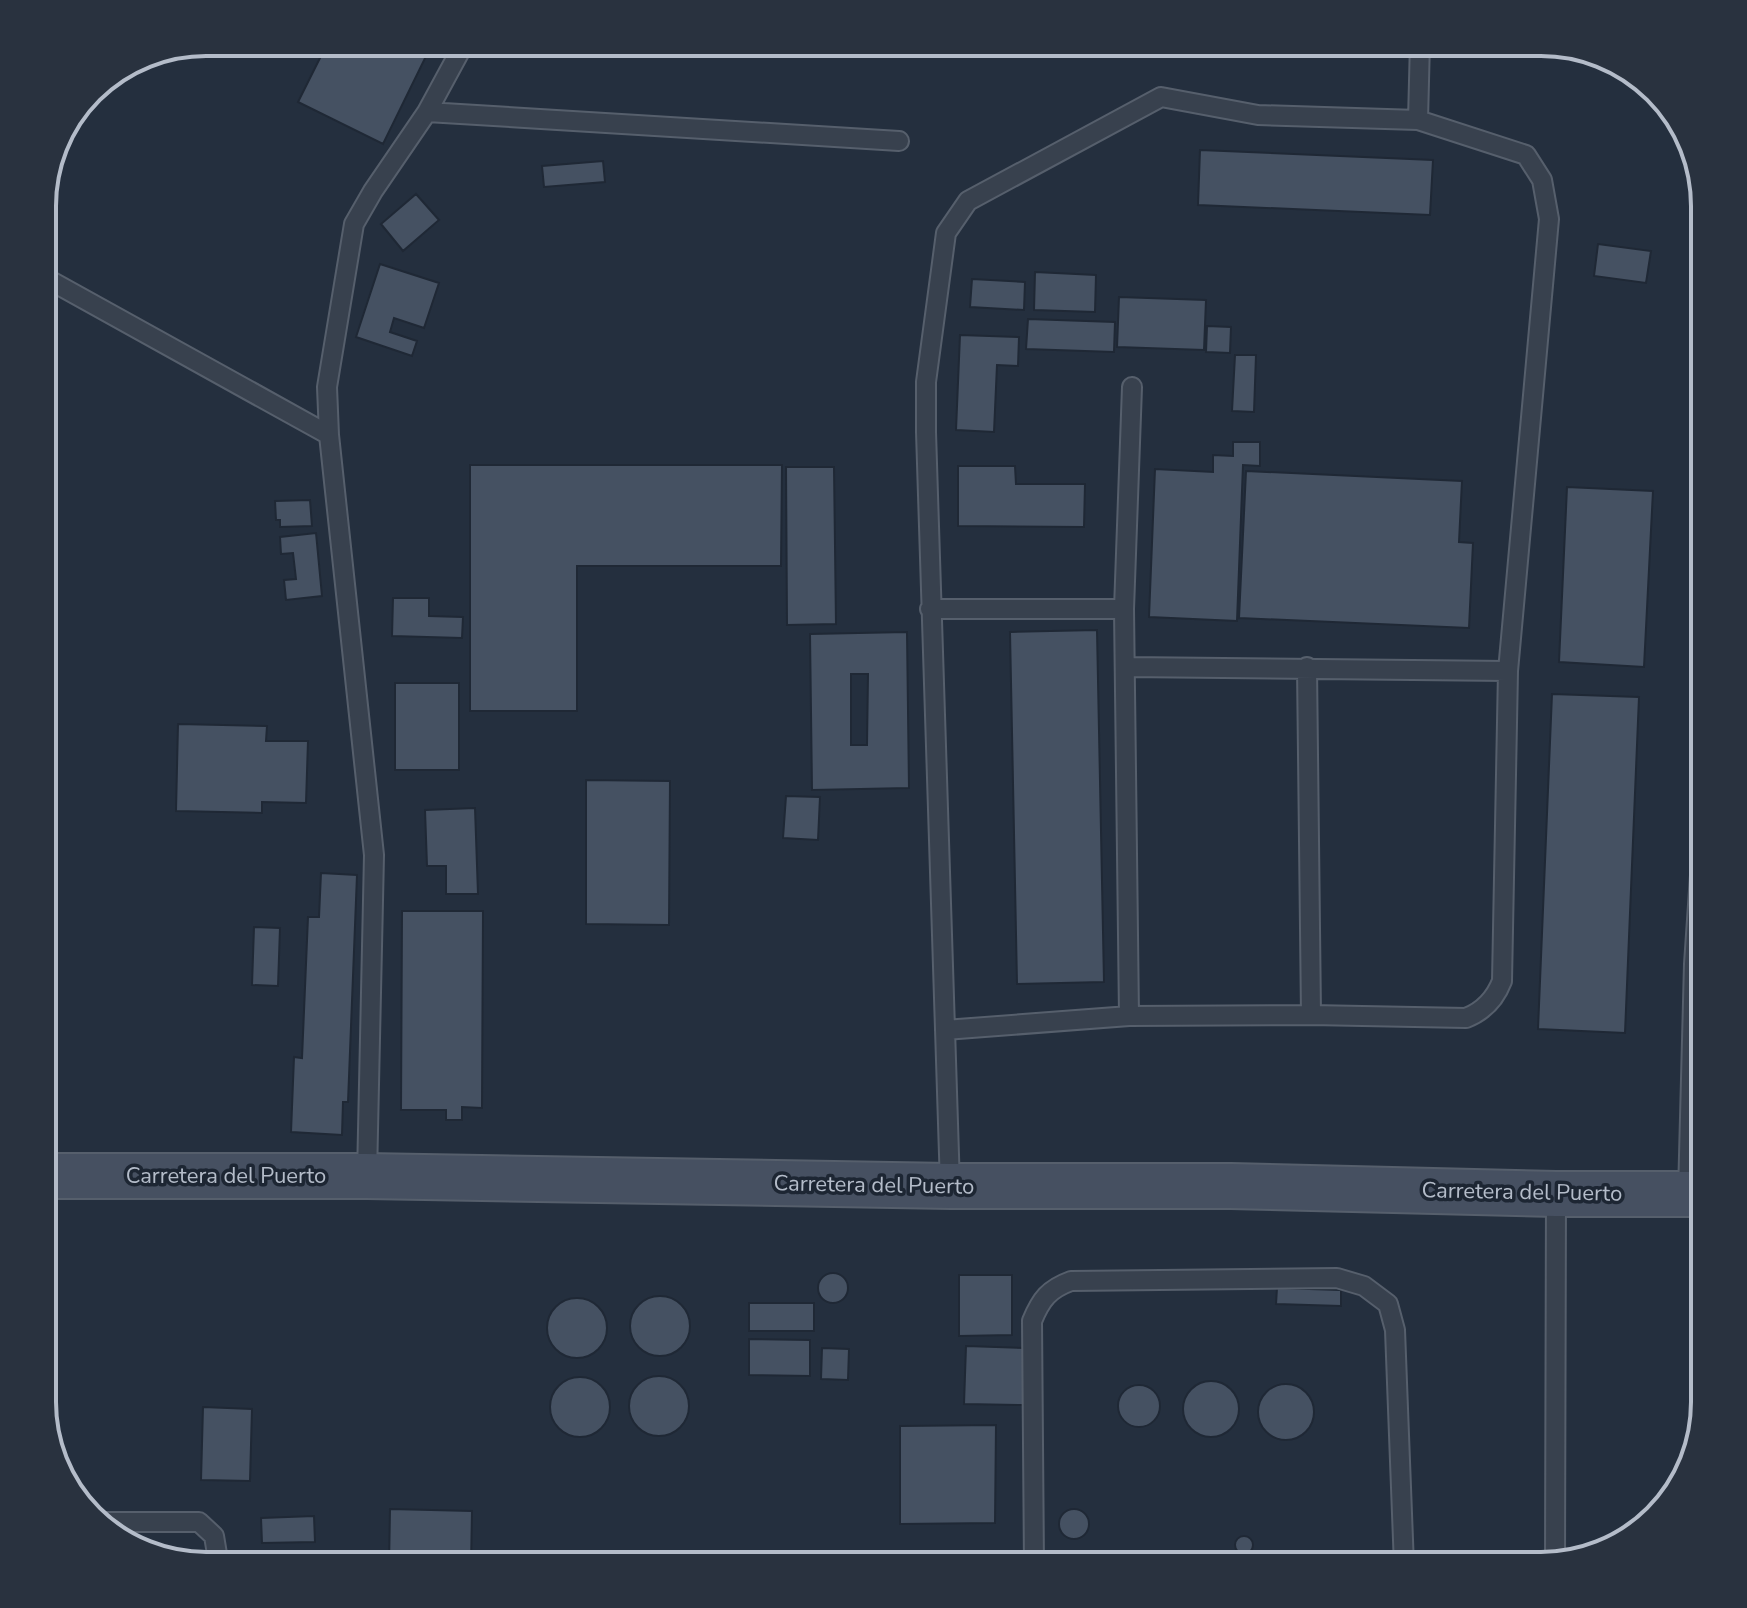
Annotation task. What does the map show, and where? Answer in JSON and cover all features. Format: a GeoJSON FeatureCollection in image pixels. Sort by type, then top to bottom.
{"type":"FeatureCollection","features":[{"type":"Feature","properties":{"kind":"main road","name":"Carretera del Puerto"},"geometry":{"type":"LineString","coordinates":[[56,1176],[367,1176],[1691,1194]]}},
{"type":"Feature","properties":{"kind":"lane"},"geometry":{"type":"LineString","coordinates":[[367,1176],[374,855],[329,435],[327,387],[354,224],[427,112],[457,56]]}},
{"type":"Feature","properties":{"kind":"lane"},"geometry":{"type":"LineString","coordinates":[[1418,120],[1420,56]]}},
{"type":"Feature","properties":{"kind":"lane"},"geometry":{"type":"LineString","coordinates":[[945,1030],[1129,1016],[1466,1018],[1480,1013],[1497,994],[1502,981],[1508,671],[1549,219],[1542,180],[1526,155],[1418,120],[1258,115],[1161,97],[968,201],[946,233],[926,382],[930,609],[950,1186]]}},
{"type":"Feature","properties":{"kind":"lane"},"geometry":{"type":"LineString","coordinates":[[427,112],[899,141]]}},
{"type":"Feature","properties":{"kind":"lane"},"geometry":{"type":"LineString","coordinates":[[56,284],[329,435]]}},
{"type":"Feature","properties":{"kind":"lane"},"geometry":{"type":"LineString","coordinates":[[1129,1016],[1124,609],[1132,387]]}},
{"type":"Feature","properties":{"kind":"lane"},"geometry":{"type":"LineString","coordinates":[[930,609],[1124,609]]}},
{"type":"Feature","properties":{"kind":"lane"},"geometry":{"type":"LineString","coordinates":[[1127,667],[1508,671]]}},
{"type":"Feature","properties":{"kind":"lane"},"geometry":{"type":"LineString","coordinates":[[1307,667],[1311,1015]]}},
{"type":"Feature","properties":{"kind":"lane"},"geometry":{"type":"LineString","coordinates":[[1555,1551],[1556,1194]]}},
{"type":"Feature","properties":{"kind":"lane"},"geometry":{"type":"LineString","coordinates":[[1034,1552],[1032,1321],[1039,1303],[1052,1288],[1071,1281],[1337,1278],[1364,1286],[1388,1304],[1395,1330],[1403,1552]]}},
{"type":"Feature","properties":{"kind":"lane"},"geometry":{"type":"LineString","coordinates":[[116,1522],[199,1522],[214,1536],[217,1552]]}},
{"type":"Feature","properties":{"kind":"building"},"geometry":{"type":"Polygon","coordinates":[[[321,56],[426,56],[383,144],[298,102],[321,56]]]}},
{"type":"Feature","properties":{"kind":"building"},"geometry":{"type":"Polygon","coordinates":[[[1200,150],[1433,160],[1430,215],[1198,205],[1200,150]]]}},
{"type":"Feature","properties":{"kind":"building"},"geometry":{"type":"Polygon","coordinates":[[[603,161],[605,182],[544,187],[542,166],[603,161]]]}},
{"type":"Feature","properties":{"kind":"building"},"geometry":{"type":"Polygon","coordinates":[[[416,194],[439,220],[403,251],[381,224],[416,194]]]}},
{"type":"Feature","properties":{"kind":"building"},"geometry":{"type":"Polygon","coordinates":[[[1598,244],[1651,251],[1646,283],[1594,276],[1598,244]]]}},
{"type":"Feature","properties":{"kind":"building"},"geometry":{"type":"Polygon","coordinates":[[[380,264],[439,283],[424,328],[394,318],[390,332],[417,341],[412,356],[356,337],[380,264]]]}},
{"type":"Feature","properties":{"kind":"building"},"geometry":{"type":"Polygon","coordinates":[[[1035,272],[1096,275],[1095,312],[1034,310],[1035,272]]]}},
{"type":"Feature","properties":{"kind":"building"},"geometry":{"type":"Polygon","coordinates":[[[972,279],[1025,282],[1024,310],[970,307],[972,279]]]}},
{"type":"Feature","properties":{"kind":"building"},"geometry":{"type":"Polygon","coordinates":[[[1119,297],[1206,300],[1204,350],[1117,347],[1119,297]]]}},
{"type":"Feature","properties":{"kind":"building"},"geometry":{"type":"Polygon","coordinates":[[[1028,319],[1115,322],[1114,352],[1026,349],[1028,319]]]}},
{"type":"Feature","properties":{"kind":"building"},"geometry":{"type":"Polygon","coordinates":[[[1207,326],[1231,327],[1230,353],[1206,352],[1207,326]]]}},
{"type":"Feature","properties":{"kind":"building"},"geometry":{"type":"Polygon","coordinates":[[[960,335],[1019,337],[1018,366],[997,365],[994,432],[956,430],[960,335]]]}},
{"type":"Feature","properties":{"kind":"building"},"geometry":{"type":"Polygon","coordinates":[[[1235,355],[1256,355],[1254,412],[1232,411],[1235,355]]]}},
{"type":"Feature","properties":{"kind":"building"},"geometry":{"type":"Polygon","coordinates":[[[1233,442],[1260,442],[1260,466],[1243,465],[1237,621],[1149,617],[1155,469],[1213,472],[1213,455],[1233,456],[1233,442]]]}},
{"type":"Feature","properties":{"kind":"building"},"geometry":{"type":"Polygon","coordinates":[[[470,465],[782,465],[781,566],[577,566],[577,711],[470,711],[470,465]]]}},
{"type":"Feature","properties":{"kind":"building"},"geometry":{"type":"Polygon","coordinates":[[[958,466],[1015,466],[1016,484],[1085,484],[1084,527],[958,526],[958,466]]]}},
{"type":"Feature","properties":{"kind":"building"},"geometry":{"type":"Polygon","coordinates":[[[786,467],[834,467],[836,624],[787,625],[786,467]]]}},
{"type":"Feature","properties":{"kind":"building"},"geometry":{"type":"Polygon","coordinates":[[[1246,471],[1462,481],[1459,542],[1473,543],[1469,628],[1239,618],[1246,471]]]}},
{"type":"Feature","properties":{"kind":"building"},"geometry":{"type":"Polygon","coordinates":[[[1567,487],[1653,491],[1644,667],[1559,662],[1567,487]]]}},
{"type":"Feature","properties":{"kind":"building"},"geometry":{"type":"Polygon","coordinates":[[[310,500],[312,526],[280,527],[280,520],[276,520],[275,501],[310,500]]]}},
{"type":"Feature","properties":{"kind":"building"},"geometry":{"type":"Polygon","coordinates":[[[316,533],[322,596],[286,600],[284,580],[296,579],[293,553],[281,554],[280,537],[316,533]]]}},
{"type":"Feature","properties":{"kind":"building"},"geometry":{"type":"Polygon","coordinates":[[[393,598],[429,598],[429,616],[463,617],[462,638],[392,636],[393,598]]]}},
{"type":"Feature","properties":{"kind":"building"},"geometry":{"type":"Polygon","coordinates":[[[1097,630],[1104,982],[1017,984],[1010,632],[1097,630]]]}},
{"type":"Feature","properties":{"kind":"building"},"geometry":{"type":"Polygon","coordinates":[[[907,632],[909,788],[812,790],[810,634],[907,632]],[[851,674],[851,745],[867,745],[868,674],[851,674]]]}},
{"type":"Feature","properties":{"kind":"building"},"geometry":{"type":"Polygon","coordinates":[[[395,683],[459,683],[459,770],[395,770],[395,683]]]}},
{"type":"Feature","properties":{"kind":"building"},"geometry":{"type":"Polygon","coordinates":[[[1552,694],[1639,697],[1625,1033],[1538,1029],[1552,694]]]}},
{"type":"Feature","properties":{"kind":"building"},"geometry":{"type":"Polygon","coordinates":[[[178,724],[267,726],[266,741],[308,741],[306,803],[262,802],[262,813],[176,811],[178,724]]]}},
{"type":"Feature","properties":{"kind":"building"},"geometry":{"type":"Polygon","coordinates":[[[586,780],[670,781],[669,925],[586,924],[586,780]]]}},
{"type":"Feature","properties":{"kind":"building"},"geometry":{"type":"Polygon","coordinates":[[[786,796],[820,797],[818,840],[783,838],[786,796]]]}},
{"type":"Feature","properties":{"kind":"building"},"geometry":{"type":"Polygon","coordinates":[[[475,808],[478,894],[446,894],[446,866],[427,866],[425,810],[475,808]]]}},
{"type":"Feature","properties":{"kind":"building"},"geometry":{"type":"Polygon","coordinates":[[[321,873],[357,875],[348,1102],[343,1102],[342,1135],[291,1132],[294,1057],[302,1058],[308,917],[319,917],[321,873]]]}},
{"type":"Feature","properties":{"kind":"building"},"geometry":{"type":"Polygon","coordinates":[[[402,911],[483,911],[482,1108],[462,1107],[462,1120],[446,1120],[446,1110],[401,1110],[402,911]]]}},
{"type":"Feature","properties":{"kind":"building"},"geometry":{"type":"Polygon","coordinates":[[[254,927],[280,928],[278,986],[252,985],[254,927]]]}},
{"type":"Feature","properties":{"kind":"building"},"geometry":{"type":"Polygon","coordinates":[[[833,1273],[844,1277],[848,1288],[844,1299],[833,1303],[822,1299],[818,1288],[822,1277],[833,1273]]]}},
{"type":"Feature","properties":{"kind":"building"},"geometry":{"type":"Polygon","coordinates":[[[959,1275],[1012,1275],[1012,1335],[959,1336],[959,1275]]]}},
{"type":"Feature","properties":{"kind":"building"},"geometry":{"type":"Polygon","coordinates":[[[1277,1288],[1341,1290],[1341,1306],[1276,1304],[1277,1288]]]}},
{"type":"Feature","properties":{"kind":"building"},"geometry":{"type":"Polygon","coordinates":[[[660,1296],[671,1298],[681,1305],[688,1315],[688,1337],[681,1347],[671,1354],[660,1356],[649,1354],[639,1347],[632,1337],[630,1326],[632,1315],[639,1305],[649,1298],[660,1296]]]}},
{"type":"Feature","properties":{"kind":"building"},"geometry":{"type":"Polygon","coordinates":[[[577,1298],[588,1300],[598,1307],[605,1317],[605,1339],[598,1349],[588,1356],[577,1358],[566,1356],[556,1349],[549,1339],[547,1328],[549,1317],[556,1307],[566,1300],[577,1298]]]}},
{"type":"Feature","properties":{"kind":"building"},"geometry":{"type":"Polygon","coordinates":[[[749,1303],[814,1303],[814,1331],[749,1331],[749,1303]]]}},
{"type":"Feature","properties":{"kind":"building"},"geometry":{"type":"Polygon","coordinates":[[[749,1339],[810,1340],[810,1376],[749,1375],[749,1339]]]}},
{"type":"Feature","properties":{"kind":"building"},"geometry":{"type":"Polygon","coordinates":[[[966,1346],[1025,1348],[1023,1405],[964,1404],[966,1346]]]}},
{"type":"Feature","properties":{"kind":"building"},"geometry":{"type":"Polygon","coordinates":[[[822,1348],[849,1349],[848,1380],[821,1379],[822,1348]]]}},
{"type":"Feature","properties":{"kind":"building"},"geometry":{"type":"Polygon","coordinates":[[[659,1376],[670,1378],[680,1385],[687,1395],[687,1417],[680,1427],[670,1434],[659,1436],[648,1434],[638,1427],[631,1417],[629,1406],[631,1395],[638,1385],[648,1378],[659,1376]]]}},
{"type":"Feature","properties":{"kind":"building"},"geometry":{"type":"Polygon","coordinates":[[[580,1377],[591,1379],[601,1386],[608,1396],[608,1418],[601,1428],[591,1435],[580,1437],[569,1435],[559,1428],[552,1418],[550,1407],[552,1396],[559,1386],[569,1379],[580,1377]]]}},
{"type":"Feature","properties":{"kind":"building"},"geometry":{"type":"Polygon","coordinates":[[[1211,1381],[1231,1389],[1239,1409],[1231,1429],[1211,1437],[1191,1429],[1183,1409],[1191,1389],[1211,1381]]]}},
{"type":"Feature","properties":{"kind":"building"},"geometry":{"type":"Polygon","coordinates":[[[1286,1384],[1306,1392],[1314,1412],[1306,1432],[1286,1440],[1266,1432],[1258,1412],[1266,1392],[1286,1384]]]}},
{"type":"Feature","properties":{"kind":"building"},"geometry":{"type":"Polygon","coordinates":[[[1139,1385],[1154,1391],[1160,1406],[1154,1421],[1139,1427],[1124,1421],[1118,1406],[1124,1391],[1139,1385]]]}},
{"type":"Feature","properties":{"kind":"building"},"geometry":{"type":"Polygon","coordinates":[[[203,1407],[252,1409],[250,1481],[201,1480],[203,1407]]]}},
{"type":"Feature","properties":{"kind":"building"},"geometry":{"type":"Polygon","coordinates":[[[996,1425],[995,1523],[900,1524],[900,1426],[996,1425]]]}},
{"type":"Feature","properties":{"kind":"building"},"geometry":{"type":"Polygon","coordinates":[[[390,1509],[472,1511],[471,1552],[389,1552],[390,1509]]]}},
{"type":"Feature","properties":{"kind":"building"},"geometry":{"type":"Polygon","coordinates":[[[1074,1509],[1085,1513],[1089,1524],[1085,1535],[1074,1539],[1063,1535],[1059,1524],[1063,1513],[1074,1509]]]}},
{"type":"Feature","properties":{"kind":"building"},"geometry":{"type":"Polygon","coordinates":[[[314,1516],[315,1542],[262,1543],[261,1518],[314,1516]]]}},
{"type":"Feature","properties":{"kind":"building"},"geometry":{"type":"Polygon","coordinates":[[[1240,1536],[1248,1536],[1253,1541],[1251,1552],[1237,1552],[1235,1549],[1235,1541],[1240,1536]]]}}]}
